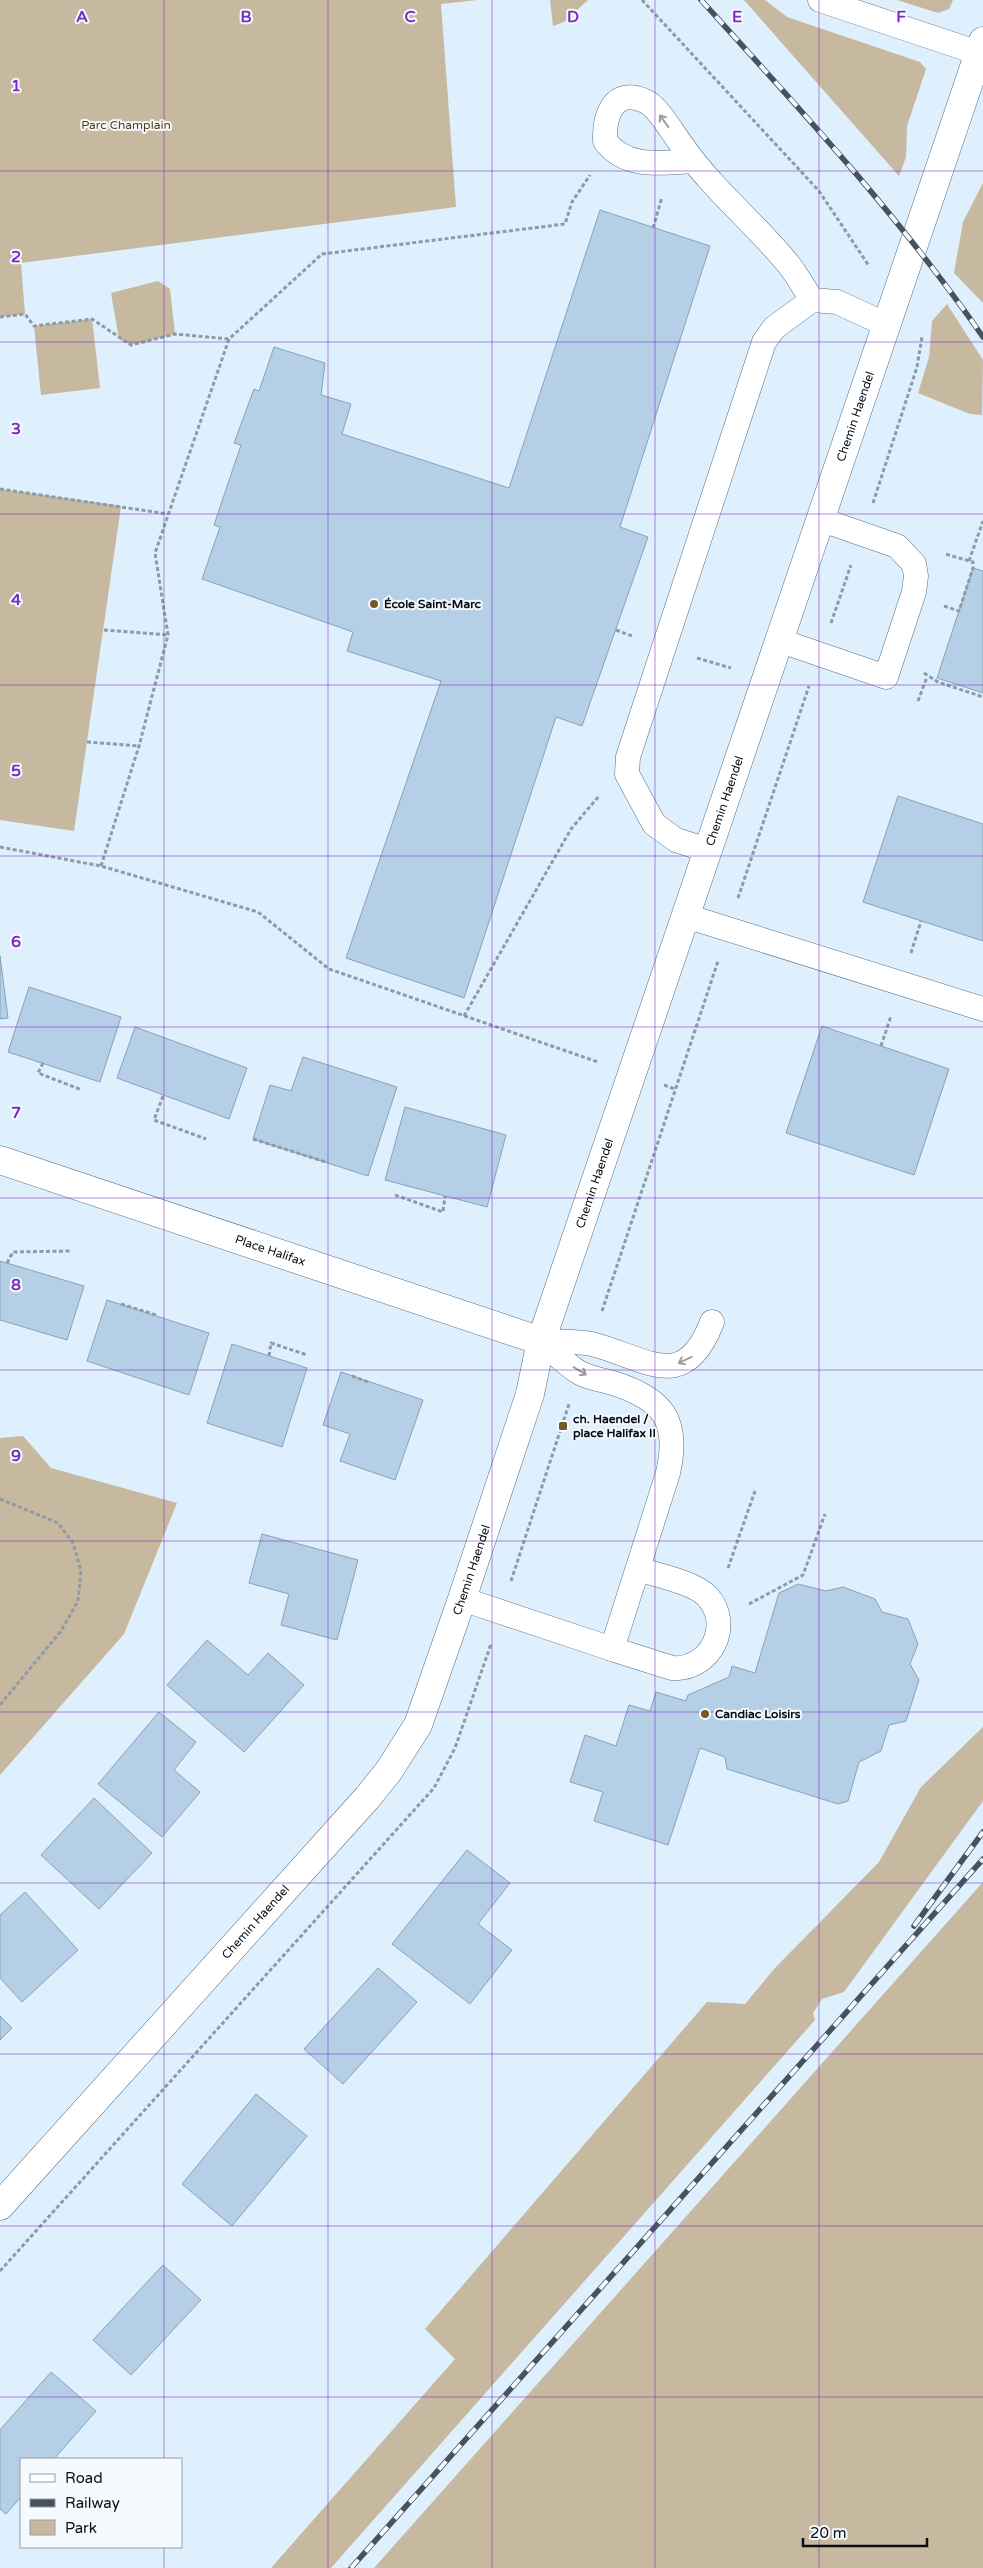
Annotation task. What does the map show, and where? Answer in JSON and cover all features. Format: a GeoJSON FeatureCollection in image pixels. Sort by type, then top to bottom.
{"type":"FeatureCollection","features":[{"type":"Feature","properties":{"kind":"street","name":"Chemin Haendel"},"geometry":{"type":"LineString","coordinates":[[0,2206],[367,1798],[388,1772],[418,1724],[530,1394],[542,1341],[707,850],[885,324],[982,50]]}},
{"type":"Feature","properties":{"kind":"street","name":"Place Halifax"},"geometry":{"type":"LineString","coordinates":[[0,1160],[542,1341]]}},
{"type":"Feature","properties":{"kind":"lane"},"geometry":{"type":"LineString","coordinates":[[820,0],[982,50]]}},
{"type":"Feature","properties":{"kind":"lane"},"geometry":{"type":"LineString","coordinates":[[692,161],[789,265],[812,300]]}},
{"type":"Feature","properties":{"kind":"lane"},"geometry":{"type":"LineString","coordinates":[[707,850],[676,840],[654,824],[627,774],[628,757],[764,342],[774,328],[812,300],[837,302],[885,324]]}},
{"type":"Feature","properties":{"kind":"lane"},"geometry":{"type":"LineString","coordinates":[[778,640],[886,677],[914,592],[916,576],[914,564],[897,546],[819,519]]}},
{"type":"Feature","properties":{"kind":"lane"},"geometry":{"type":"LineString","coordinates":[[686,916],[983,1009]]}},
{"type":"Feature","properties":{"kind":"lane"},"geometry":{"type":"LineString","coordinates":[[542,1341],[590,1344],[651,1364],[671,1365],[685,1362],[699,1350],[712,1322]]}},
{"type":"Feature","properties":{"kind":"lane"},"geometry":{"type":"LineString","coordinates":[[542,1341],[580,1373],[639,1392],[657,1404],[667,1417],[673,1435],[670,1463],[612,1648]]}},
{"type":"Feature","properties":{"kind":"lane"},"geometry":{"type":"LineString","coordinates":[[462,1599],[680,1669],[689,1668],[702,1661],[716,1642],[720,1618],[706,1595],[685,1584],[638,1569]]}},
{"type":"Feature","properties":{"kind":"path"},"geometry":{"type":"LineString","coordinates":[[642,0],[819,191],[871,269]]}},
{"type":"Feature","properties":{"kind":"path"},"geometry":{"type":"LineString","coordinates":[[101,866],[139,746],[168,635],[155,553],[228,339],[322,254],[565,224],[572,202],[590,174]]}},
{"type":"Feature","properties":{"kind":"path"},"geometry":{"type":"LineString","coordinates":[[653,228],[664,192]]}},
{"type":"Feature","properties":{"kind":"path"},"geometry":{"type":"LineString","coordinates":[[0,317],[24,314],[34,326],[92,319],[131,345],[176,334],[228,339]]}},
{"type":"Feature","properties":{"kind":"path"},"geometry":{"type":"LineString","coordinates":[[872,506],[910,389]]}},
{"type":"Feature","properties":{"kind":"path"},"geometry":{"type":"LineString","coordinates":[[0,488],[168,514]]}},
{"type":"Feature","properties":{"kind":"path"},"geometry":{"type":"LineString","coordinates":[[969,561],[983,521]]}},
{"type":"Feature","properties":{"kind":"path"},"geometry":{"type":"LineString","coordinates":[[828,632],[853,560]]}},
{"type":"Feature","properties":{"kind":"path"},"geometry":{"type":"LineString","coordinates":[[104,630],[168,635]]}},
{"type":"Feature","properties":{"kind":"path"},"geometry":{"type":"LineString","coordinates":[[616,630],[634,636]]}},
{"type":"Feature","properties":{"kind":"path"},"geometry":{"type":"LineString","coordinates":[[695,657],[732,668]]}},
{"type":"Feature","properties":{"kind":"path"},"geometry":{"type":"LineString","coordinates":[[921,670],[927,677],[983,697]]}},
{"type":"Feature","properties":{"kind":"path"},"geometry":{"type":"LineString","coordinates":[[736,903],[812,677]]}},
{"type":"Feature","properties":{"kind":"path"},"geometry":{"type":"LineString","coordinates":[[918,701],[927,677]]}},
{"type":"Feature","properties":{"kind":"path"},"geometry":{"type":"LineString","coordinates":[[87,742],[139,746]]}},
{"type":"Feature","properties":{"kind":"path"},"geometry":{"type":"LineString","coordinates":[[464,1016],[571,829],[592,802],[604,792]]}},
{"type":"Feature","properties":{"kind":"path"},"geometry":{"type":"LineString","coordinates":[[0,847],[101,866],[258,912],[329,969],[604,1064]]}},
{"type":"Feature","properties":{"kind":"path"},"geometry":{"type":"LineString","coordinates":[[600,1317],[721,952]]}},
{"type":"Feature","properties":{"kind":"path"},"geometry":{"type":"LineString","coordinates":[[43,1063],[38,1073],[82,1090]]}},
{"type":"Feature","properties":{"kind":"path"},"geometry":{"type":"LineString","coordinates":[[163,1096],[154,1120],[206,1139]]}},
{"type":"Feature","properties":{"kind":"path"},"geometry":{"type":"LineString","coordinates":[[253,1139],[326,1162]]}},
{"type":"Feature","properties":{"kind":"path"},"geometry":{"type":"LineString","coordinates":[[395,1196],[443,1212],[445,1196]]}},
{"type":"Feature","properties":{"kind":"path"},"geometry":{"type":"LineString","coordinates":[[7,1263],[13,1252],[72,1251]]}},
{"type":"Feature","properties":{"kind":"path"},"geometry":{"type":"LineString","coordinates":[[122,1304],[156,1315]]}},
{"type":"Feature","properties":{"kind":"path"},"geometry":{"type":"LineString","coordinates":[[268,1356],[271,1343],[307,1355]]}},
{"type":"Feature","properties":{"kind":"path"},"geometry":{"type":"LineString","coordinates":[[352,1376],[368,1382]]}},
{"type":"Feature","properties":{"kind":"path"},"geometry":{"type":"LineString","coordinates":[[509,1590],[570,1402]]}},
{"type":"Feature","properties":{"kind":"path"},"geometry":{"type":"LineString","coordinates":[[735,1548],[755,1491]]}},
{"type":"Feature","properties":{"kind":"path"},"geometry":{"type":"LineString","coordinates":[[0,1499],[58,1523],[73,1543],[81,1570],[78,1601],[61,1631],[0,1705]]}},
{"type":"Feature","properties":{"kind":"path"},"geometry":{"type":"LineString","coordinates":[[744,1607],[803,1575],[825,1514]]}},
{"type":"Feature","properties":{"kind":"green space","name":"Parc Champlain"},"geometry":{"type":"Polygon","coordinates":[[[0,0],[477,0],[441,4],[456,207],[21,263],[25,314],[0,317],[0,0]]]}},
{"type":"Feature","properties":{"kind":"green space"},"geometry":{"type":"Polygon","coordinates":[[[550,0],[588,0],[564,22],[553,26],[550,0]]]}},
{"type":"Feature","properties":{"kind":"green space"},"geometry":{"type":"Polygon","coordinates":[[[744,0],[765,0],[787,17],[920,62],[926,69],[907,126],[906,157],[899,176],[744,0]]]}},
{"type":"Feature","properties":{"kind":"green space"},"geometry":{"type":"Polygon","coordinates":[[[897,0],[953,0],[949,9],[938,13],[897,0]]]}},
{"type":"Feature","properties":{"kind":"green space"},"geometry":{"type":"Polygon","coordinates":[[[983,183],[983,303],[954,273],[963,222],[983,183]]]}},
{"type":"Feature","properties":{"kind":"green space"},"geometry":{"type":"Polygon","coordinates":[[[158,281],[170,289],[175,334],[131,345],[119,339],[111,293],[158,281]]]}},
{"type":"Feature","properties":{"kind":"green space"},"geometry":{"type":"Polygon","coordinates":[[[947,304],[983,360],[982,415],[970,414],[918,393],[929,357],[932,321],[947,304]]]}},
{"type":"Feature","properties":{"kind":"green space"},"geometry":{"type":"Polygon","coordinates":[[[92,319],[100,388],[41,395],[34,326],[92,319]]]}},
{"type":"Feature","properties":{"kind":"green space"},"geometry":{"type":"Polygon","coordinates":[[[0,489],[121,506],[74,831],[0,820],[0,489]]]}},
{"type":"Feature","properties":{"kind":"green space"},"geometry":{"type":"Polygon","coordinates":[[[23,1436],[51,1468],[177,1503],[124,1634],[0,1775],[0,1438],[23,1436]]]}},
{"type":"Feature","properties":{"kind":"green space"},"geometry":{"type":"Polygon","coordinates":[[[983,1727],[983,1801],[844,1992],[822,1999],[813,2013],[815,2020],[331,2568],[271,2568],[455,2359],[425,2329],[707,2002],[745,2004],[775,1968],[879,1862],[921,1787],[983,1727]]]}},
{"type":"Feature","properties":{"kind":"green space"},"geometry":{"type":"Polygon","coordinates":[[[983,1882],[983,2568],[374,2568],[983,1882]]]}},
{"type":"Feature","properties":{"kind":"building"},"geometry":{"type":"Polygon","coordinates":[[[600,210],[710,246],[620,527],[648,537],[582,726],[556,717],[464,998],[346,958],[441,681],[347,651],[353,632],[202,579],[220,527],[214,525],[241,445],[234,443],[254,389],[259,391],[274,347],[325,363],[321,395],[351,404],[342,434],[509,488],[600,210]]]}},
{"type":"Feature","properties":{"kind":"building"},"geometry":{"type":"Polygon","coordinates":[[[973,568],[983,571],[983,693],[937,678],[973,568]]]}},
{"type":"Feature","properties":{"kind":"building"},"geometry":{"type":"Polygon","coordinates":[[[898,796],[983,824],[983,941],[863,902],[898,796]]]}},
{"type":"Feature","properties":{"kind":"building"},"geometry":{"type":"Polygon","coordinates":[[[0,956],[8,1018],[0,1019],[0,956]]]}},
{"type":"Feature","properties":{"kind":"building"},"geometry":{"type":"Polygon","coordinates":[[[29,987],[121,1017],[100,1082],[8,1052],[29,987]]]}},
{"type":"Feature","properties":{"kind":"building"},"geometry":{"type":"Polygon","coordinates":[[[822,1026],[949,1069],[914,1175],[786,1133],[822,1026]]]}},
{"type":"Feature","properties":{"kind":"building"},"geometry":{"type":"Polygon","coordinates":[[[135,1027],[247,1068],[229,1119],[117,1078],[135,1027]]]}},
{"type":"Feature","properties":{"kind":"building"},"geometry":{"type":"Polygon","coordinates":[[[303,1057],[397,1087],[368,1176],[253,1139],[270,1085],[291,1091],[303,1057]]]}},
{"type":"Feature","properties":{"kind":"building"},"geometry":{"type":"Polygon","coordinates":[[[405,1107],[506,1135],[487,1207],[385,1180],[405,1107]]]}},
{"type":"Feature","properties":{"kind":"building"},"geometry":{"type":"Polygon","coordinates":[[[0,1261],[84,1286],[67,1340],[0,1320],[0,1261]]]}},
{"type":"Feature","properties":{"kind":"building"},"geometry":{"type":"Polygon","coordinates":[[[107,1300],[209,1333],[189,1395],[87,1361],[107,1300]]]}},
{"type":"Feature","properties":{"kind":"building"},"geometry":{"type":"Polygon","coordinates":[[[232,1344],[307,1368],[282,1447],[207,1423],[232,1344]]]}},
{"type":"Feature","properties":{"kind":"building"},"geometry":{"type":"Polygon","coordinates":[[[341,1372],[423,1400],[395,1480],[340,1461],[350,1434],[323,1425],[341,1372]]]}},
{"type":"Feature","properties":{"kind":"building"},"geometry":{"type":"Polygon","coordinates":[[[262,1534],[358,1560],[337,1640],[281,1625],[289,1594],[249,1583],[262,1534]]]}},
{"type":"Feature","properties":{"kind":"building"},"geometry":{"type":"Polygon","coordinates":[[[798,1584],[826,1591],[843,1587],[875,1599],[882,1612],[908,1619],[918,1644],[910,1664],[919,1680],[906,1721],[889,1725],[881,1751],[859,1762],[848,1801],[838,1804],[727,1769],[725,1757],[700,1748],[668,1845],[594,1821],[603,1792],[570,1782],[585,1735],[616,1746],[629,1705],[650,1711],[656,1692],[686,1701],[688,1695],[729,1677],[732,1666],[755,1673],[779,1593],[798,1584]]]}},
{"type":"Feature","properties":{"kind":"building"},"geometry":{"type":"Polygon","coordinates":[[[207,1640],[248,1675],[268,1653],[304,1685],[244,1752],[167,1685],[207,1640]]]}},
{"type":"Feature","properties":{"kind":"building"},"geometry":{"type":"Polygon","coordinates":[[[159,1712],[196,1742],[174,1770],[200,1792],[162,1837],[98,1784],[159,1712]]]}},
{"type":"Feature","properties":{"kind":"building"},"geometry":{"type":"Polygon","coordinates":[[[94,1798],[152,1853],[99,1909],[41,1855],[94,1798]]]}},
{"type":"Feature","properties":{"kind":"building"},"geometry":{"type":"Polygon","coordinates":[[[467,1850],[510,1883],[478,1924],[512,1950],[470,2004],[392,1944],[467,1850]]]}},
{"type":"Feature","properties":{"kind":"building"},"geometry":{"type":"Polygon","coordinates":[[[25,1892],[78,1950],[22,2002],[0,1978],[0,1915],[25,1892]]]}},
{"type":"Feature","properties":{"kind":"building"},"geometry":{"type":"Polygon","coordinates":[[[378,1968],[417,2002],[343,2084],[304,2049],[378,1968]]]}},
{"type":"Feature","properties":{"kind":"building"},"geometry":{"type":"Polygon","coordinates":[[[0,2016],[12,2028],[0,2040],[0,2016]]]}},
{"type":"Feature","properties":{"kind":"building"},"geometry":{"type":"Polygon","coordinates":[[[256,2094],[307,2136],[232,2226],[182,2184],[256,2094]]]}},
{"type":"Feature","properties":{"kind":"building"},"geometry":{"type":"Polygon","coordinates":[[[163,2265],[201,2300],[131,2375],[93,2340],[163,2265]]]}},
{"type":"Feature","properties":{"kind":"building"},"geometry":{"type":"Polygon","coordinates":[[[51,2372],[96,2411],[55,2458],[20,2458],[20,2498],[6,2514],[0,2509],[0,2430],[51,2372]]]}},
{"type":"Feature","properties":{"kind":"railway"},"geometry":{"type":"LineString","coordinates":[[701,0],[848,164],[918,249],[983,337]]}},
{"type":"Feature","properties":{"kind":"railway"},"geometry":{"type":"LineString","coordinates":[[914,1926],[983,1832]]}},
{"type":"Feature","properties":{"kind":"railway"},"geometry":{"type":"LineString","coordinates":[[351,2568],[983,1859]]}},
{"type":"Feature","properties":{"kind":"place","name":"École Saint-Marc"},"geometry":{"type":"Point","coordinates":[374,604]}},
{"type":"Feature","properties":{"kind":"place","name":"ch. Haendel / place Halifax II"},"geometry":{"type":"Point","coordinates":[563,1426]}},
{"type":"Feature","properties":{"kind":"place","name":"Candiac Loisirs"},"geometry":{"type":"Point","coordinates":[705,1714]}}]}
